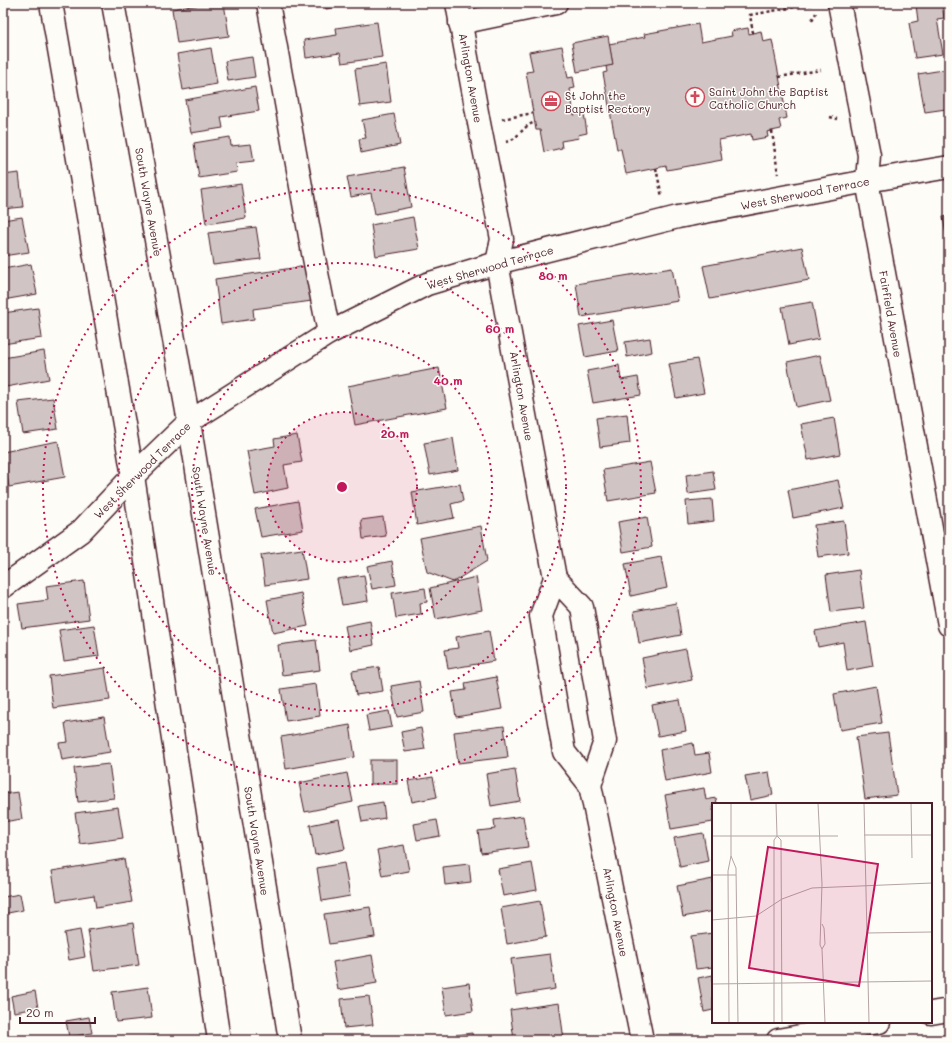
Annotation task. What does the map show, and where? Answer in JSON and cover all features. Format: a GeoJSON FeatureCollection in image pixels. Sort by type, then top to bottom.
{"type":"FeatureCollection","features":[{"type":"Feature","properties":{"kind":"street"},"geometry":{"type":"LineString","coordinates":[[51,3],[133,476],[219,1040]]}},
{"type":"Feature","properties":{"kind":"street","name":"South Wayne Avenue"},"geometry":{"type":"LineString","coordinates":[[113,3],[189,422],[290,1040]]}},
{"type":"Feature","properties":{"kind":"street"},"geometry":{"type":"LineString","coordinates":[[268,3],[312,253],[329,333]]}},
{"type":"Feature","properties":{"kind":"street"},"geometry":{"type":"LineString","coordinates":[[458,13],[556,3]]}},
{"type":"Feature","properties":{"kind":"street","name":"Fairfield Avenue"},"geometry":{"type":"LineString","coordinates":[[839,3],[869,155],[867,181],[946,589],[949,625]]}},
{"type":"Feature","properties":{"kind":"street","name":"Arlington Avenue"},"geometry":{"type":"LineString","coordinates":[[458,13],[478,123],[484,146],[502,239],[497,263],[555,578],[541,616],[560,730],[564,752],[590,784],[642,1040]]}},
{"type":"Feature","properties":{"kind":"street","name":"West Sherwood Terrace"},"geometry":{"type":"LineString","coordinates":[[3,587],[81,531],[133,476],[189,422],[329,333],[427,284],[497,263],[678,217],[949,167]]}},
{"type":"Feature","properties":{"kind":"street"},"geometry":{"type":"LineString","coordinates":[[555,578],[582,607],[605,741],[590,784]]}},
{"type":"Feature","properties":{"kind":"street"},"geometry":{"type":"LineString","coordinates":[[932,1013],[949,1010]]}},
{"type":"Feature","properties":{"kind":"street"},"geometry":{"type":"LineString","coordinates":[[778,1040],[873,1023]]}},
{"type":"Feature","properties":{"kind":"path"},"geometry":{"type":"LineString","coordinates":[[754,33],[750,15],[819,3]]}},
{"type":"Feature","properties":{"kind":"path"},"geometry":{"type":"LineString","coordinates":[[779,77],[821,70]]}},
{"type":"Feature","properties":{"kind":"path"},"geometry":{"type":"LineString","coordinates":[[478,123],[533,112]]}},
{"type":"Feature","properties":{"kind":"path"},"geometry":{"type":"LineString","coordinates":[[484,146],[512,140],[523,128],[535,122]]}},
{"type":"Feature","properties":{"kind":"path"},"geometry":{"type":"LineString","coordinates":[[772,131],[779,180]]}},
{"type":"Feature","properties":{"kind":"path"},"geometry":{"type":"LineString","coordinates":[[656,168],[662,199]]}},
{"type":"Feature","properties":{"kind":"building"},"geometry":{"type":"Polygon","coordinates":[[[212,3],[224,3],[229,36],[177,43],[172,9],[212,3]]]}},
{"type":"Feature","properties":{"kind":"building"},"geometry":{"type":"Polygon","coordinates":[[[325,3],[360,3],[326,9],[325,3]]]}},
{"type":"Feature","properties":{"kind":"building"},"geometry":{"type":"Polygon","coordinates":[[[942,3],[944,18],[937,19],[943,54],[915,58],[909,23],[918,21],[916,5],[942,3]]]}},
{"type":"Feature","properties":{"kind":"building"},"geometry":{"type":"Polygon","coordinates":[[[377,22],[382,57],[342,63],[340,53],[306,58],[304,40],[337,35],[336,28],[377,22]]]}},
{"type":"Feature","properties":{"kind":"building","name":"Saint John the Baptist Catholic Church"},"geometry":{"type":"Polygon","coordinates":[[[698,24],[701,42],[732,36],[731,31],[748,28],[749,34],[761,31],[763,42],[772,40],[787,118],[779,120],[781,129],[767,132],[768,137],[752,140],[751,134],[719,140],[722,160],[667,170],[666,166],[626,174],[621,149],[617,149],[603,73],[607,72],[606,66],[613,65],[609,44],[645,37],[644,34],[698,24]]]}},
{"type":"Feature","properties":{"kind":"building"},"geometry":{"type":"Polygon","coordinates":[[[608,36],[613,65],[577,72],[572,43],[608,36]]]}},
{"type":"Feature","properties":{"kind":"building","name":"St John the Baptist Rectory"},"geometry":{"type":"Polygon","coordinates":[[[562,46],[568,78],[573,77],[575,88],[570,89],[574,115],[584,113],[587,133],[578,135],[579,138],[561,141],[562,148],[544,152],[540,130],[536,130],[526,72],[533,71],[529,52],[562,46]]]}},
{"type":"Feature","properties":{"kind":"building"},"geometry":{"type":"Polygon","coordinates":[[[211,48],[217,84],[183,90],[177,54],[211,48]]]}},
{"type":"Feature","properties":{"kind":"building"},"geometry":{"type":"Polygon","coordinates":[[[252,57],[255,77],[228,81],[225,61],[252,57]]]}},
{"type":"Feature","properties":{"kind":"building"},"geometry":{"type":"Polygon","coordinates":[[[386,64],[391,102],[360,106],[355,69],[386,64]]]}},
{"type":"Feature","properties":{"kind":"building"},"geometry":{"type":"Polygon","coordinates":[[[949,69],[949,98],[945,99],[946,109],[925,112],[918,74],[949,69]]]}},
{"type":"Feature","properties":{"kind":"building"},"geometry":{"type":"Polygon","coordinates":[[[255,87],[259,111],[221,117],[223,128],[191,133],[185,100],[255,87]]]}},
{"type":"Feature","properties":{"kind":"building"},"geometry":{"type":"Polygon","coordinates":[[[394,114],[400,145],[361,153],[359,139],[366,138],[362,120],[394,114]]]}},
{"type":"Feature","properties":{"kind":"building"},"geometry":{"type":"Polygon","coordinates":[[[3,137],[7,165],[3,166],[3,137]]]}},
{"type":"Feature","properties":{"kind":"building"},"geometry":{"type":"Polygon","coordinates":[[[230,137],[231,146],[251,144],[254,161],[236,163],[237,172],[199,178],[194,143],[230,137]]]}},
{"type":"Feature","properties":{"kind":"building"},"geometry":{"type":"Polygon","coordinates":[[[404,167],[411,207],[375,214],[371,193],[351,197],[347,177],[404,167]]]}},
{"type":"Feature","properties":{"kind":"building"},"geometry":{"type":"Polygon","coordinates":[[[19,173],[23,207],[3,209],[3,175],[19,173]]]}},
{"type":"Feature","properties":{"kind":"building"},"geometry":{"type":"Polygon","coordinates":[[[241,184],[246,218],[206,224],[201,190],[241,184]]]}},
{"type":"Feature","properties":{"kind":"building"},"geometry":{"type":"Polygon","coordinates":[[[949,216],[949,254],[943,217],[949,216]]]}},
{"type":"Feature","properties":{"kind":"building"},"geometry":{"type":"Polygon","coordinates":[[[22,217],[29,252],[3,256],[3,220],[22,217]]]}},
{"type":"Feature","properties":{"kind":"building"},"geometry":{"type":"Polygon","coordinates":[[[413,217],[419,249],[376,256],[371,225],[413,217]]]}},
{"type":"Feature","properties":{"kind":"building"},"geometry":{"type":"Polygon","coordinates":[[[256,227],[261,259],[213,265],[208,233],[256,227]]]}},
{"type":"Feature","properties":{"kind":"building"},"geometry":{"type":"Polygon","coordinates":[[[802,247],[809,280],[710,299],[703,266],[802,247]]]}},
{"type":"Feature","properties":{"kind":"building"},"geometry":{"type":"Polygon","coordinates":[[[31,264],[37,294],[3,300],[3,269],[31,264]]]}},
{"type":"Feature","properties":{"kind":"building"},"geometry":{"type":"Polygon","coordinates":[[[307,266],[312,301],[253,309],[254,319],[221,324],[215,279],[307,266]]]}},
{"type":"Feature","properties":{"kind":"building"},"geometry":{"type":"Polygon","coordinates":[[[672,268],[678,301],[581,317],[576,284],[672,268]]]}},
{"type":"Feature","properties":{"kind":"building"},"geometry":{"type":"Polygon","coordinates":[[[812,302],[819,339],[789,345],[782,307],[812,302]]]}},
{"type":"Feature","properties":{"kind":"building"},"geometry":{"type":"Polygon","coordinates":[[[38,308],[42,338],[3,344],[3,313],[38,308]]]}},
{"type":"Feature","properties":{"kind":"building"},"geometry":{"type":"Polygon","coordinates":[[[612,320],[618,351],[585,357],[579,326],[612,320]]]}},
{"type":"Feature","properties":{"kind":"building"},"geometry":{"type":"Polygon","coordinates":[[[650,338],[652,352],[627,357],[625,342],[650,338]]]}},
{"type":"Feature","properties":{"kind":"building"},"geometry":{"type":"Polygon","coordinates":[[[44,351],[49,379],[6,387],[3,370],[3,358],[44,351]]]}},
{"type":"Feature","properties":{"kind":"building"},"geometry":{"type":"Polygon","coordinates":[[[820,355],[830,400],[796,407],[787,362],[820,355]]]}},
{"type":"Feature","properties":{"kind":"building"},"geometry":{"type":"Polygon","coordinates":[[[697,359],[704,393],[676,398],[669,364],[697,359]]]}},
{"type":"Feature","properties":{"kind":"building"},"geometry":{"type":"Polygon","coordinates":[[[619,365],[621,380],[638,377],[641,395],[593,403],[587,371],[619,365]]]}},
{"type":"Feature","properties":{"kind":"building"},"geometry":{"type":"Polygon","coordinates":[[[439,368],[447,408],[355,425],[348,386],[439,368]]]}},
{"type":"Feature","properties":{"kind":"building"},"geometry":{"type":"Polygon","coordinates":[[[53,398],[58,429],[23,434],[18,402],[53,398]]]}},
{"type":"Feature","properties":{"kind":"building"},"geometry":{"type":"Polygon","coordinates":[[[627,414],[630,443],[600,447],[596,418],[627,414]]]}},
{"type":"Feature","properties":{"kind":"building"},"geometry":{"type":"Polygon","coordinates":[[[834,418],[840,454],[808,460],[801,424],[834,418]]]}},
{"type":"Feature","properties":{"kind":"building"},"geometry":{"type":"Polygon","coordinates":[[[297,435],[302,462],[284,465],[288,488],[255,495],[247,451],[275,446],[274,439],[297,435]]]}},
{"type":"Feature","properties":{"kind":"building"},"geometry":{"type":"Polygon","coordinates":[[[453,438],[458,470],[430,475],[424,443],[453,438]]]}},
{"type":"Feature","properties":{"kind":"building"},"geometry":{"type":"Polygon","coordinates":[[[58,441],[65,477],[9,487],[3,452],[58,441]]]}},
{"type":"Feature","properties":{"kind":"building"},"geometry":{"type":"Polygon","coordinates":[[[650,462],[656,493],[608,501],[603,470],[650,462]]]}},
{"type":"Feature","properties":{"kind":"building"},"geometry":{"type":"Polygon","coordinates":[[[713,471],[716,490],[688,494],[686,475],[713,471]]]}},
{"type":"Feature","properties":{"kind":"building"},"geometry":{"type":"Polygon","coordinates":[[[838,480],[844,508],[793,518],[788,490],[838,480]]]}},
{"type":"Feature","properties":{"kind":"building"},"geometry":{"type":"Polygon","coordinates":[[[460,484],[463,501],[451,504],[454,518],[417,525],[412,492],[460,484]]]}},
{"type":"Feature","properties":{"kind":"building"},"geometry":{"type":"Polygon","coordinates":[[[712,499],[714,521],[688,524],[686,501],[712,499]]]}},
{"type":"Feature","properties":{"kind":"building"},"geometry":{"type":"Polygon","coordinates":[[[298,501],[303,530],[261,537],[255,509],[298,501]]]}},
{"type":"Feature","properties":{"kind":"building"},"geometry":{"type":"Polygon","coordinates":[[[383,517],[386,536],[363,539],[361,520],[383,517]]]}},
{"type":"Feature","properties":{"kind":"building"},"geometry":{"type":"Polygon","coordinates":[[[647,517],[652,547],[623,552],[618,522],[647,517]]]}},
{"type":"Feature","properties":{"kind":"building"},"geometry":{"type":"Polygon","coordinates":[[[844,521],[848,553],[818,557],[814,525],[844,521]]]}},
{"type":"Feature","properties":{"kind":"building"},"geometry":{"type":"Polygon","coordinates":[[[481,526],[487,561],[453,582],[427,572],[420,538],[481,526]]]}},
{"type":"Feature","properties":{"kind":"building"},"geometry":{"type":"Polygon","coordinates":[[[302,549],[307,579],[265,585],[261,555],[302,549]]]}},
{"type":"Feature","properties":{"kind":"building"},"geometry":{"type":"Polygon","coordinates":[[[661,557],[667,588],[631,596],[625,564],[661,557]]]}},
{"type":"Feature","properties":{"kind":"building"},"geometry":{"type":"Polygon","coordinates":[[[392,561],[396,585],[372,589],[367,566],[392,561]]]}},
{"type":"Feature","properties":{"kind":"building"},"geometry":{"type":"Polygon","coordinates":[[[859,570],[864,608],[831,612],[826,575],[859,570]]]}},
{"type":"Feature","properties":{"kind":"building"},"geometry":{"type":"Polygon","coordinates":[[[364,575],[368,601],[342,605],[337,579],[364,575]]]}},
{"type":"Feature","properties":{"kind":"building"},"geometry":{"type":"Polygon","coordinates":[[[476,577],[482,610],[436,619],[430,588],[476,577]]]}},
{"type":"Feature","properties":{"kind":"building"},"geometry":{"type":"Polygon","coordinates":[[[84,581],[89,619],[22,628],[18,604],[48,600],[46,586],[84,581]]]}},
{"type":"Feature","properties":{"kind":"building"},"geometry":{"type":"Polygon","coordinates":[[[425,588],[427,602],[420,603],[421,614],[396,618],[392,593],[425,588]]]}},
{"type":"Feature","properties":{"kind":"building"},"geometry":{"type":"Polygon","coordinates":[[[301,593],[308,626],[273,633],[267,600],[301,593]]]}},
{"type":"Feature","properties":{"kind":"building"},"geometry":{"type":"Polygon","coordinates":[[[676,603],[681,635],[639,643],[634,611],[676,603]]]}},
{"type":"Feature","properties":{"kind":"building"},"geometry":{"type":"Polygon","coordinates":[[[370,621],[374,645],[350,650],[345,626],[370,621]]]}},
{"type":"Feature","properties":{"kind":"building"},"geometry":{"type":"Polygon","coordinates":[[[866,622],[873,666],[847,671],[843,642],[818,647],[815,631],[866,622]]]}},
{"type":"Feature","properties":{"kind":"building"},"geometry":{"type":"Polygon","coordinates":[[[94,625],[99,656],[64,661],[59,630],[94,625]]]}},
{"type":"Feature","properties":{"kind":"building"},"geometry":{"type":"Polygon","coordinates":[[[489,631],[494,661],[448,669],[445,650],[458,648],[456,637],[489,631]]]}},
{"type":"Feature","properties":{"kind":"building"},"geometry":{"type":"Polygon","coordinates":[[[316,640],[320,670],[282,675],[278,645],[316,640]]]}},
{"type":"Feature","properties":{"kind":"building"},"geometry":{"type":"Polygon","coordinates":[[[686,649],[692,680],[648,689],[642,658],[686,649]]]}},
{"type":"Feature","properties":{"kind":"building"},"geometry":{"type":"Polygon","coordinates":[[[379,667],[383,691],[356,695],[352,671],[379,667]]]}},
{"type":"Feature","properties":{"kind":"building"},"geometry":{"type":"Polygon","coordinates":[[[105,668],[110,700],[53,708],[49,676],[105,668]]]}},
{"type":"Feature","properties":{"kind":"building"},"geometry":{"type":"Polygon","coordinates":[[[496,677],[502,709],[456,717],[452,692],[466,690],[465,683],[496,677]]]}},
{"type":"Feature","properties":{"kind":"building"},"geometry":{"type":"Polygon","coordinates":[[[419,681],[424,712],[397,717],[391,686],[419,681]]]}},
{"type":"Feature","properties":{"kind":"building"},"geometry":{"type":"Polygon","coordinates":[[[316,684],[320,716],[286,721],[281,689],[316,684]]]}},
{"type":"Feature","properties":{"kind":"building"},"geometry":{"type":"Polygon","coordinates":[[[876,686],[882,723],[840,730],[834,694],[876,686]]]}},
{"type":"Feature","properties":{"kind":"building"},"geometry":{"type":"Polygon","coordinates":[[[680,700],[686,731],[658,736],[652,705],[680,700]]]}},
{"type":"Feature","properties":{"kind":"building"},"geometry":{"type":"Polygon","coordinates":[[[389,711],[392,727],[369,731],[366,715],[389,711]]]}},
{"type":"Feature","properties":{"kind":"building"},"geometry":{"type":"Polygon","coordinates":[[[104,717],[110,752],[62,760],[59,743],[68,742],[65,723],[104,717]]]}},
{"type":"Feature","properties":{"kind":"building"},"geometry":{"type":"Polygon","coordinates":[[[350,725],[355,757],[286,769],[281,737],[350,725]]]}},
{"type":"Feature","properties":{"kind":"building"},"geometry":{"type":"Polygon","coordinates":[[[504,726],[508,757],[458,763],[454,732],[504,726]]]}},
{"type":"Feature","properties":{"kind":"building"},"geometry":{"type":"Polygon","coordinates":[[[421,728],[425,749],[405,752],[401,732],[421,728]]]}},
{"type":"Feature","properties":{"kind":"building"},"geometry":{"type":"Polygon","coordinates":[[[888,733],[897,795],[865,799],[856,737],[888,733]]]}},
{"type":"Feature","properties":{"kind":"building"},"geometry":{"type":"Polygon","coordinates":[[[693,743],[695,755],[709,753],[712,772],[665,781],[660,750],[693,743]]]}},
{"type":"Feature","properties":{"kind":"building"},"geometry":{"type":"Polygon","coordinates":[[[370,760],[397,760],[397,784],[370,784],[370,760]]]}},
{"type":"Feature","properties":{"kind":"building"},"geometry":{"type":"Polygon","coordinates":[[[109,764],[114,798],[78,802],[74,768],[109,764]]]}},
{"type":"Feature","properties":{"kind":"building"},"geometry":{"type":"Polygon","coordinates":[[[515,769],[520,801],[491,806],[486,774],[515,769]]]}},
{"type":"Feature","properties":{"kind":"building"},"geometry":{"type":"Polygon","coordinates":[[[769,772],[773,795],[750,800],[745,776],[769,772]]]}},
{"type":"Feature","properties":{"kind":"building"},"geometry":{"type":"Polygon","coordinates":[[[347,773],[353,802],[305,812],[299,783],[347,773]]]}},
{"type":"Feature","properties":{"kind":"building"},"geometry":{"type":"Polygon","coordinates":[[[433,777],[437,797],[412,802],[408,781],[433,777]]]}},
{"type":"Feature","properties":{"kind":"building"},"geometry":{"type":"Polygon","coordinates":[[[704,788],[706,800],[716,798],[717,803],[712,803],[712,822],[671,829],[665,795],[704,788]]]}},
{"type":"Feature","properties":{"kind":"building"},"geometry":{"type":"Polygon","coordinates":[[[18,792],[22,819],[3,822],[3,794],[18,792]]]}},
{"type":"Feature","properties":{"kind":"building"},"geometry":{"type":"Polygon","coordinates":[[[383,802],[385,818],[362,822],[359,806],[383,802]]]}},
{"type":"Feature","properties":{"kind":"building"},"geometry":{"type":"Polygon","coordinates":[[[118,807],[123,838],[80,844],[75,813],[118,807]]]}},
{"type":"Feature","properties":{"kind":"building"},"geometry":{"type":"Polygon","coordinates":[[[523,816],[528,847],[481,853],[478,831],[495,829],[494,820],[523,816]]]}},
{"type":"Feature","properties":{"kind":"building"},"geometry":{"type":"Polygon","coordinates":[[[339,819],[345,849],[315,855],[310,825],[339,819]]]}},
{"type":"Feature","properties":{"kind":"building"},"geometry":{"type":"Polygon","coordinates":[[[437,820],[440,836],[417,840],[414,824],[437,820]]]}},
{"type":"Feature","properties":{"kind":"building"},"geometry":{"type":"Polygon","coordinates":[[[703,833],[708,861],[680,867],[674,838],[703,833]]]}},
{"type":"Feature","properties":{"kind":"building"},"geometry":{"type":"Polygon","coordinates":[[[3,844],[9,867],[3,868],[3,844]]]}},
{"type":"Feature","properties":{"kind":"building"},"geometry":{"type":"Polygon","coordinates":[[[404,845],[409,871],[382,876],[377,850],[404,845]]]}},
{"type":"Feature","properties":{"kind":"building"},"geometry":{"type":"Polygon","coordinates":[[[124,859],[132,902],[96,908],[94,895],[57,901],[52,871],[124,859]]]}},
{"type":"Feature","properties":{"kind":"building"},"geometry":{"type":"Polygon","coordinates":[[[344,863],[350,896],[322,901],[317,868],[344,863]]]}},
{"type":"Feature","properties":{"kind":"building"},"geometry":{"type":"Polygon","coordinates":[[[532,863],[537,890],[503,896],[498,869],[532,863]]]}},
{"type":"Feature","properties":{"kind":"building"},"geometry":{"type":"Polygon","coordinates":[[[469,864],[471,882],[445,885],[443,867],[469,864]]]}},
{"type":"Feature","properties":{"kind":"building"},"geometry":{"type":"Polygon","coordinates":[[[712,879],[712,911],[683,917],[677,886],[712,879]]]}},
{"type":"Feature","properties":{"kind":"building"},"geometry":{"type":"Polygon","coordinates":[[[20,894],[23,910],[3,914],[3,897],[20,894]]]}},
{"type":"Feature","properties":{"kind":"building"},"geometry":{"type":"Polygon","coordinates":[[[540,901],[546,937],[507,944],[501,908],[540,901]]]}},
{"type":"Feature","properties":{"kind":"building"},"geometry":{"type":"Polygon","coordinates":[[[370,907],[375,937],[329,944],[324,914],[370,907]]]}},
{"type":"Feature","properties":{"kind":"building"},"geometry":{"type":"Polygon","coordinates":[[[133,923],[139,965],[94,971],[88,930],[133,923]]]}},
{"type":"Feature","properties":{"kind":"building"},"geometry":{"type":"Polygon","coordinates":[[[80,930],[85,957],[69,960],[64,933],[80,930]]]}},
{"type":"Feature","properties":{"kind":"building"},"geometry":{"type":"Polygon","coordinates":[[[712,933],[712,967],[696,969],[691,936],[712,933]]]}},
{"type":"Feature","properties":{"kind":"building"},"geometry":{"type":"Polygon","coordinates":[[[550,954],[555,989],[516,995],[511,959],[550,954]]]}},
{"type":"Feature","properties":{"kind":"building"},"geometry":{"type":"Polygon","coordinates":[[[372,955],[377,983],[338,990],[333,962],[372,955]]]}},
{"type":"Feature","properties":{"kind":"building"},"geometry":{"type":"Polygon","coordinates":[[[712,975],[712,1010],[704,1012],[698,978],[712,975]]]}},
{"type":"Feature","properties":{"kind":"building"},"geometry":{"type":"Polygon","coordinates":[[[469,983],[473,1011],[446,1015],[442,987],[469,983]]]}},
{"type":"Feature","properties":{"kind":"building"},"geometry":{"type":"Polygon","coordinates":[[[148,987],[152,1018],[116,1022],[112,992],[148,987]]]}},
{"type":"Feature","properties":{"kind":"building"},"geometry":{"type":"Polygon","coordinates":[[[35,991],[38,1008],[14,1012],[11,996],[35,991]]]}},
{"type":"Feature","properties":{"kind":"building"},"geometry":{"type":"Polygon","coordinates":[[[369,996],[373,1025],[344,1028],[341,999],[369,996]]]}},
{"type":"Feature","properties":{"kind":"building"},"geometry":{"type":"Polygon","coordinates":[[[559,1003],[564,1040],[514,1040],[510,1010],[559,1003]]]}},
{"type":"Feature","properties":{"kind":"building"},"geometry":{"type":"Polygon","coordinates":[[[89,1017],[92,1033],[69,1037],[66,1021],[89,1017]]]}},
{"type":"Feature","properties":{"kind":"building"},"geometry":{"type":"Polygon","coordinates":[[[472,1033],[473,1040],[451,1040],[450,1036],[472,1033]]]}},
{"type":"Feature","properties":{"kind":"building"},"geometry":{"type":"Polygon","coordinates":[[[155,1036],[155,1040],[130,1040],[155,1036]]]}},
{"type":"Feature","properties":{"kind":"building"},"geometry":{"type":"Polygon","coordinates":[[[93,1037],[94,1040],[73,1040],[93,1037]]]}},
{"type":"Feature","properties":{"kind":"place","name":"Saint John the Baptist Catholic Church"},"geometry":{"type":"Point","coordinates":[695,97]}},
{"type":"Feature","properties":{"kind":"place","name":"St John the Baptist Rectory"},"geometry":{"type":"Point","coordinates":[551,101]}}]}
